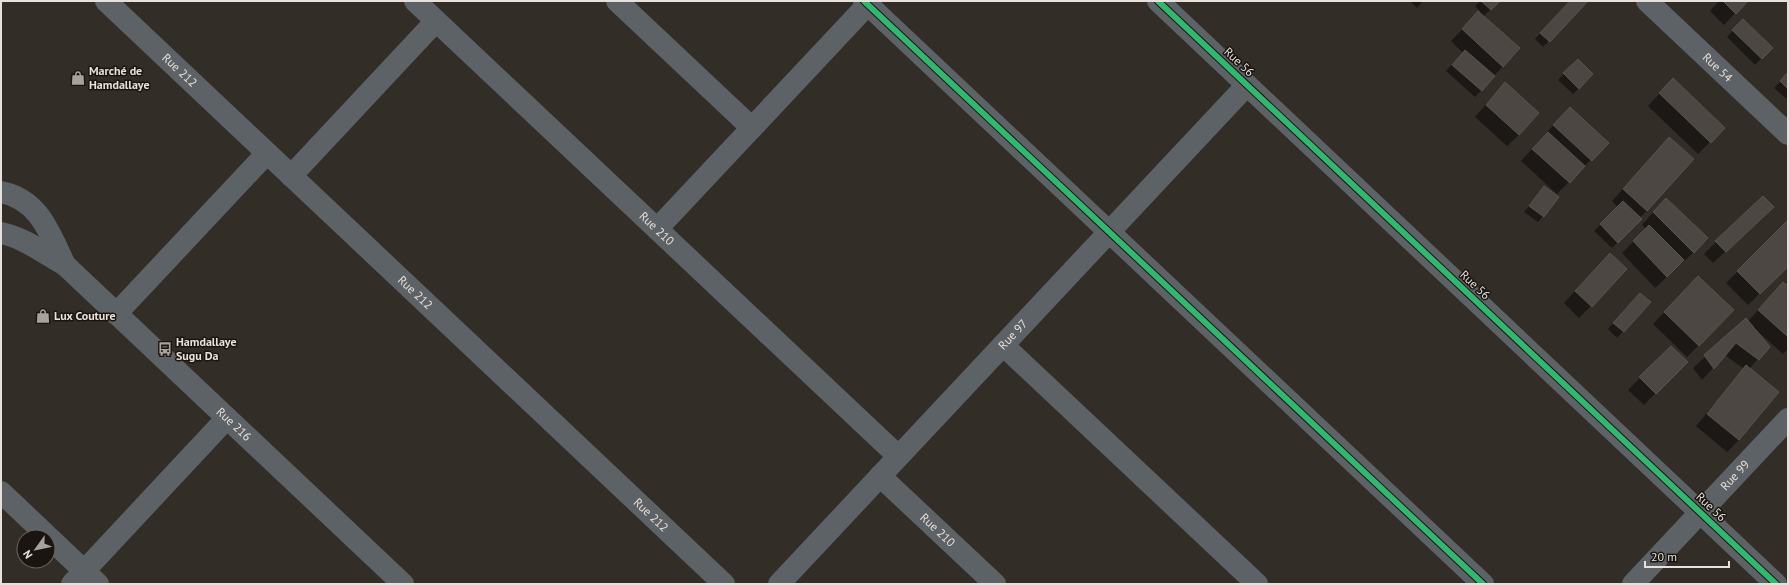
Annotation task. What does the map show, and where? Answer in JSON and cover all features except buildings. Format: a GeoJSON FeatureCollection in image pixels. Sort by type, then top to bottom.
{"type":"FeatureCollection","features":[{"type":"Feature","properties":{"kind":"street","name":"Rue 212"},"geometry":{"type":"LineString","coordinates":[[106,1],[724,584]]}},
{"type":"Feature","properties":{"kind":"street","name":"Rue 210"},"geometry":{"type":"LineString","coordinates":[[415,1],[898,456]]}},
{"type":"Feature","properties":{"kind":"street"},"geometry":{"type":"LineString","coordinates":[[617,1],[752,128]]}},
{"type":"Feature","properties":{"kind":"street","name":"Rue 56"},"geometry":{"type":"LineString","coordinates":[[1158,1],[1776,584]]}},
{"type":"Feature","properties":{"kind":"street","name":"Rue 54"},"geometry":{"type":"LineString","coordinates":[[1647,1],[1788,134]]}},
{"type":"Feature","properties":{"kind":"street"},"geometry":{"type":"LineString","coordinates":[[657,229],[868,2],[1109,232],[1483,584]]}},
{"type":"Feature","properties":{"kind":"street"},"geometry":{"type":"LineString","coordinates":[[291,176],[436,21]]}},
{"type":"Feature","properties":{"kind":"street","name":"Rue 97"},"geometry":{"type":"LineString","coordinates":[[779,584],[1247,85]]}},
{"type":"Feature","properties":{"kind":"street"},"geometry":{"type":"LineString","coordinates":[[116,314],[267,153]]}},
{"type":"Feature","properties":{"kind":"street"},"geometry":{"type":"LineString","coordinates":[[1,192],[14,195],[35,210],[48,231],[65,265]]}},
{"type":"Feature","properties":{"kind":"street"},"geometry":{"type":"LineString","coordinates":[[1,233],[21,241],[65,265]]}},
{"type":"Feature","properties":{"kind":"street","name":"Rue 216"},"geometry":{"type":"LineString","coordinates":[[65,265],[403,584]]}},
{"type":"Feature","properties":{"kind":"street"},"geometry":{"type":"LineString","coordinates":[[1003,345],[1257,584]]}},
{"type":"Feature","properties":{"kind":"street"},"geometry":{"type":"LineString","coordinates":[[1,492],[85,580],[227,418]]}},
{"type":"Feature","properties":{"kind":"street","name":"Rue 99"},"geometry":{"type":"LineString","coordinates":[[1633,584],[1788,419]]}},
{"type":"Feature","properties":{"kind":"street","name":"Rue 210"},"geometry":{"type":"LineString","coordinates":[[880,476],[995,584]]}},
{"type":"Feature","properties":{"kind":"cycle path"},"geometry":{"type":"LineString","coordinates":[[864,1],[1483,584]]}},
{"type":"Feature","properties":{"kind":"cycle path"},"geometry":{"type":"LineString","coordinates":[[1158,1],[1776,584]]}},
{"type":"Feature","properties":{"kind":"place","name":"Marché de Hamdallaye"},"geometry":{"type":"Point","coordinates":[78,78]}},
{"type":"Feature","properties":{"kind":"place","name":"Lux Couture"},"geometry":{"type":"Point","coordinates":[43,316]}},
{"type":"Feature","properties":{"kind":"place","name":"Hamdallaye Sugu Da"},"geometry":{"type":"Point","coordinates":[165,349]}}]}
